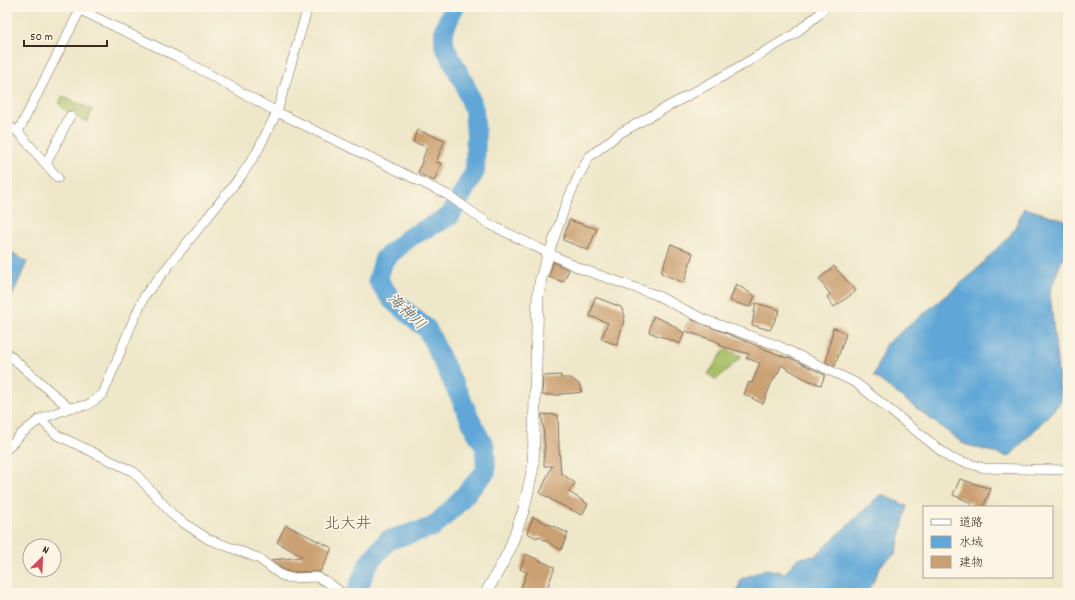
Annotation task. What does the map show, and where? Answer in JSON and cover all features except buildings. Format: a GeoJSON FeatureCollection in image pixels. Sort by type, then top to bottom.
{"type":"FeatureCollection","features":[{"type":"Feature","properties":{"kind":"street"},"geometry":{"type":"LineString","coordinates":[[7,448],[21,434],[40,419],[69,408],[88,405],[103,394],[130,328],[146,295],[241,176],[258,152],[276,112],[308,7]]}},
{"type":"Feature","properties":{"kind":"street"},"geometry":{"type":"LineString","coordinates":[[486,593],[509,551],[524,509],[533,467],[538,296],[541,278],[566,204],[589,157],[620,133],[727,74],[792,35],[818,15],[825,7]]}},
{"type":"Feature","properties":{"kind":"street"},"geometry":{"type":"LineString","coordinates":[[18,132],[77,9],[178,57],[276,112],[448,195],[489,224],[579,268],[656,294],[703,319],[779,346],[856,383],[950,458],[984,468],[1068,470]]}},
{"type":"Feature","properties":{"kind":"street"},"geometry":{"type":"LineString","coordinates":[[46,164],[70,116]]}},
{"type":"Feature","properties":{"kind":"street"},"geometry":{"type":"LineString","coordinates":[[7,125],[18,132],[58,178]]}},
{"type":"Feature","properties":{"kind":"street"},"geometry":{"type":"LineString","coordinates":[[7,353],[69,408]]}},
{"type":"Feature","properties":{"kind":"street"},"geometry":{"type":"LineString","coordinates":[[40,419],[57,435],[134,472],[175,517],[208,539],[258,558],[281,575],[290,578],[317,577],[340,591]]}},
{"type":"Feature","properties":{"kind":"green space"},"geometry":{"type":"Polygon","coordinates":[[[62,96],[93,110],[87,122],[68,113],[59,104],[62,96]]]}},
{"type":"Feature","properties":{"kind":"green space"},"geometry":{"type":"Polygon","coordinates":[[[725,349],[742,356],[716,380],[708,374],[725,349]]]}},
{"type":"Feature","properties":{"kind":"water"},"geometry":{"type":"Polygon","coordinates":[[[1024,208],[1065,220],[1065,251],[1050,292],[1061,402],[1009,457],[964,444],[874,376],[885,345],[970,276],[1012,233],[1024,208]]]}},
{"type":"Feature","properties":{"kind":"water"},"geometry":{"type":"Polygon","coordinates":[[[7,249],[27,262],[7,308],[7,249]]]}},
{"type":"Feature","properties":{"kind":"water"},"geometry":{"type":"Polygon","coordinates":[[[881,494],[907,506],[896,553],[881,565],[871,587],[866,593],[737,593],[741,579],[766,569],[785,573],[798,558],[815,556],[881,494]]]}},
{"type":"Feature","properties":{"kind":"waterway","name":"海神川"},"geometry":{"type":"LineString","coordinates":[[356,593],[368,564],[388,540],[433,527],[455,506],[486,471],[485,447],[473,426],[427,329],[392,300],[378,280],[384,259],[410,237],[450,216],[475,171],[476,136],[474,110],[465,85],[444,45],[444,30],[454,7]]}},
{"type":"Feature","properties":{"kind":"district","name":"北大井"},"geometry":{"type":"Point","coordinates":[348,522]}}]}
